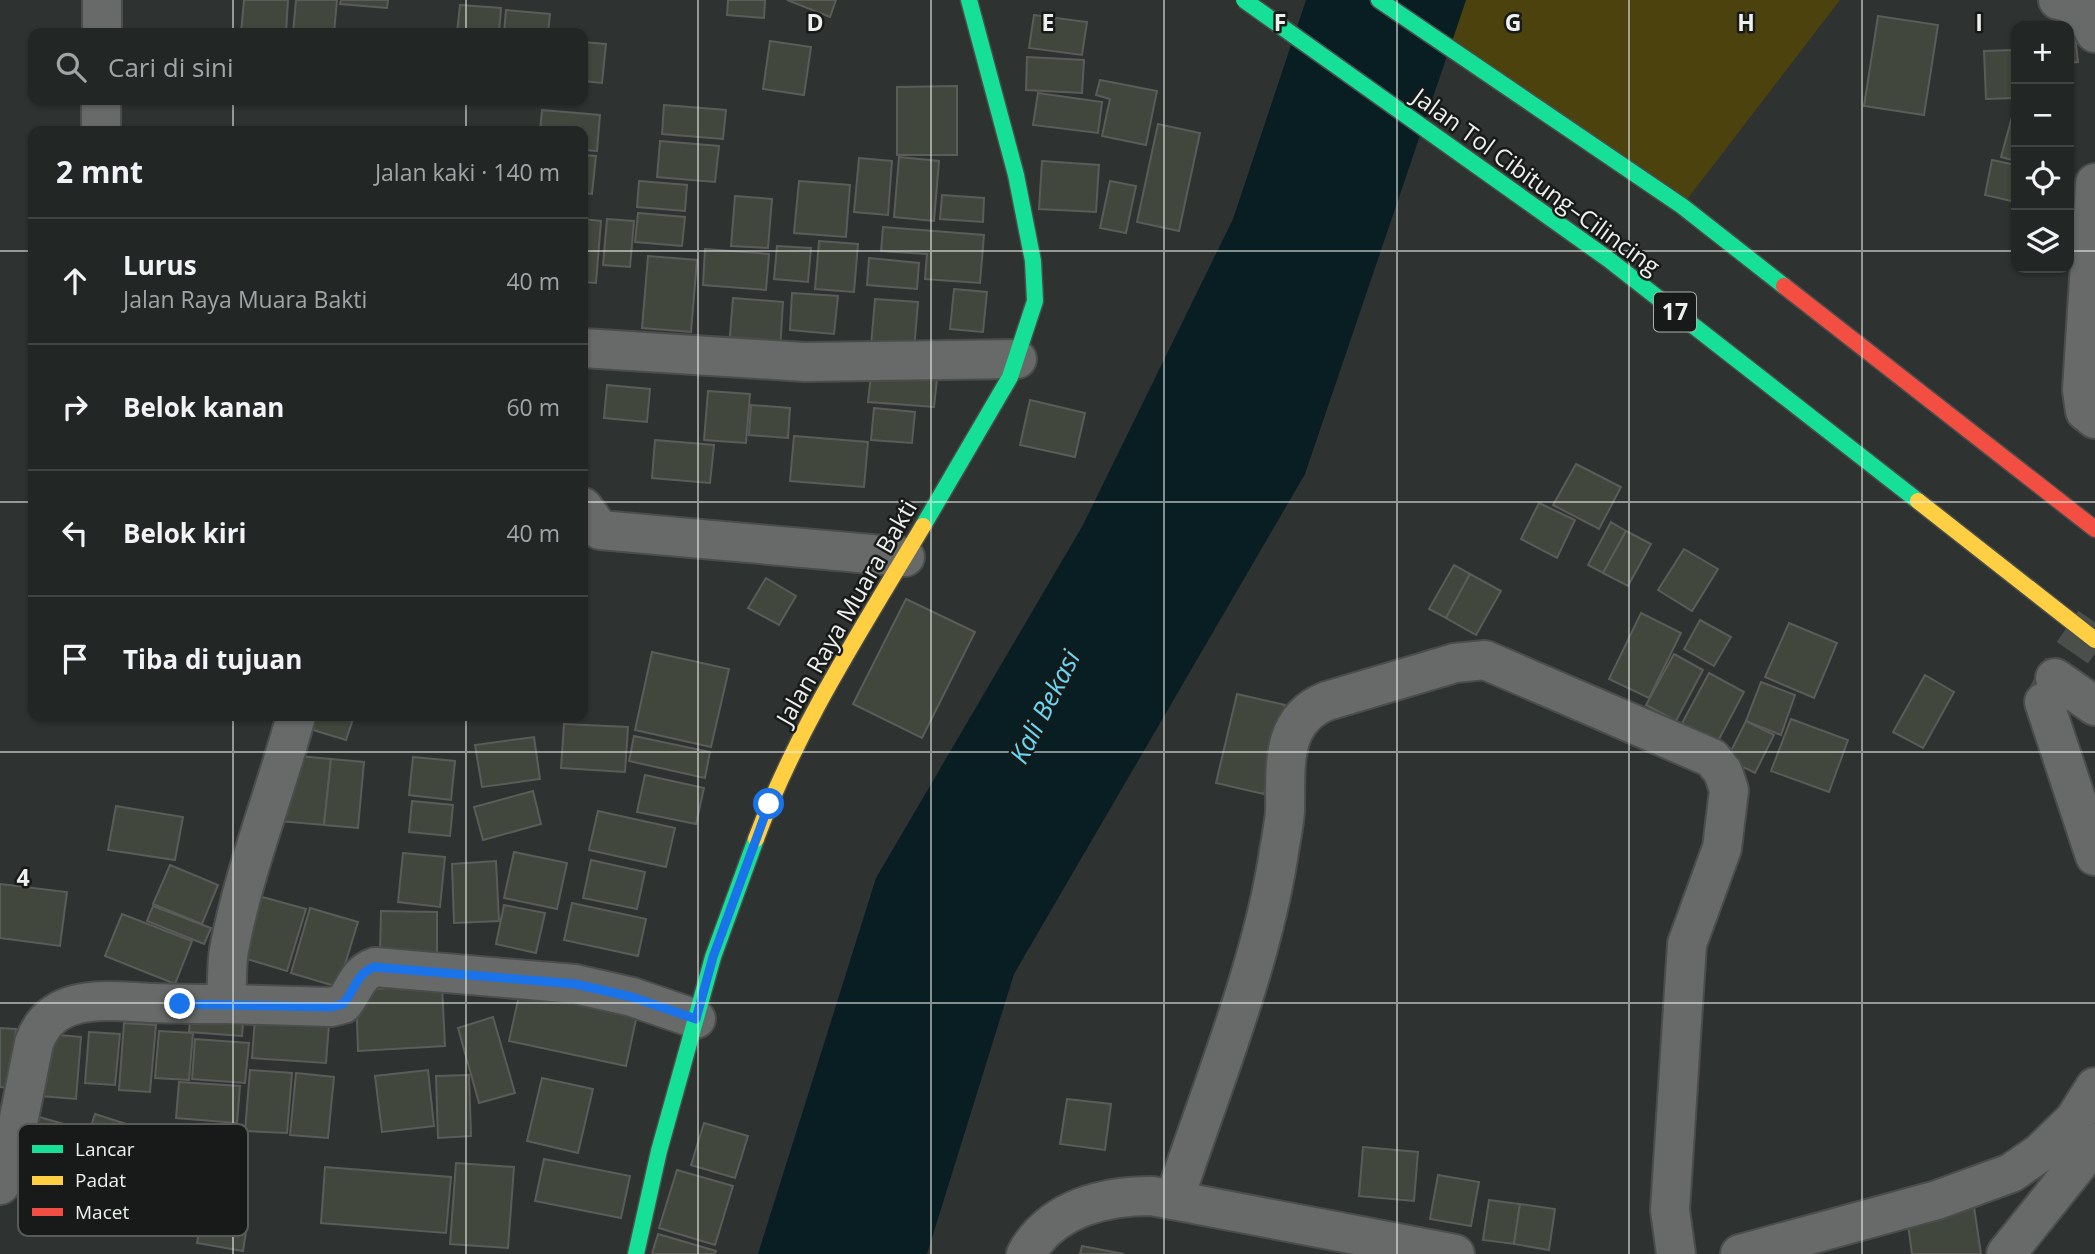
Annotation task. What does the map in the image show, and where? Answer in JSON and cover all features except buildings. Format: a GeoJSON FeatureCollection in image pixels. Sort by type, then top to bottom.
{"type":"FeatureCollection","features":[{"type":"Feature","properties":{"kind":"main road","name":"Jalan Raya Muara Bakti"},"geometry":{"type":"LineString","coordinates":[[636,1254],[659,1151],[713,957],[769,804],[831,682],[1010,377],[1035,301],[1033,261],[1016,175],[969,0]]}},
{"type":"Feature","properties":{"kind":"main road","name":"Jalan Tol Cibitung–Cilincing"},"geometry":{"type":"LineString","coordinates":[[1244,0],[1608,259],[2095,640]]}},
{"type":"Feature","properties":{"kind":"main road"},"geometry":{"type":"LineString","coordinates":[[1378,0],[1682,206],[2095,529]]}},
{"type":"Feature","properties":{"kind":"street"},"geometry":{"type":"LineString","coordinates":[[102,0],[102,28]]}},
{"type":"Feature","properties":{"kind":"street"},"geometry":{"type":"LineString","coordinates":[[2058,0],[2068,1],[2087,15],[2095,33]]}},
{"type":"Feature","properties":{"kind":"street"},"geometry":{"type":"LineString","coordinates":[[101,105],[101,126]]}},
{"type":"Feature","properties":{"kind":"street"},"geometry":{"type":"LineString","coordinates":[[2095,183],[2082,390],[2085,411],[2095,419]]}},
{"type":"Feature","properties":{"kind":"street"},"geometry":{"type":"LineString","coordinates":[[588,348],[829,363],[1017,359]]}},
{"type":"Feature","properties":{"kind":"street"},"geometry":{"type":"LineString","coordinates":[[588,514],[600,530],[905,557]]}},
{"type":"Feature","properties":{"kind":"street"},"geometry":{"type":"LineString","coordinates":[[1174,1200],[1269,914],[1285,813],[1285,761],[1296,724],[1316,706],[1327,701],[1455,663],[1485,660],[1713,758],[1723,772],[1729,790],[1722,848],[1687,944],[1670,1210],[1676,1254]]}},
{"type":"Feature","properties":{"kind":"street"},"geometry":{"type":"LineString","coordinates":[[2095,706],[2050,690],[2095,856]]}},
{"type":"Feature","properties":{"kind":"street"},"geometry":{"type":"LineString","coordinates":[[225,1004],[228,954],[248,868],[277,784],[295,721]]}},
{"type":"Feature","properties":{"kind":"street"},"geometry":{"type":"LineString","coordinates":[[0,1185],[17,1128],[39,1030],[68,1006],[92,1000],[323,1008],[346,1001],[364,971],[374,967],[575,984],[632,997],[696,1019]]}},
{"type":"Feature","properties":{"kind":"street"},"geometry":{"type":"LineString","coordinates":[[1740,1254],[1912,1208],[2011,1173],[2040,1153],[2074,1120],[2095,1087]]}},
{"type":"Feature","properties":{"kind":"street"},"geometry":{"type":"LineString","coordinates":[[2006,1254],[2095,1143]]}},
{"type":"Feature","properties":{"kind":"street"},"geometry":{"type":"LineString","coordinates":[[1027,1254],[1044,1230],[1091,1203],[1119,1196],[1174,1200],[1455,1254]]}},
{"type":"Feature","properties":{"kind":"shaded area"},"geometry":{"type":"Polygon","coordinates":[[[1466,0],[1840,0],[1682,206],[1449,50],[1466,0]]]}},
{"type":"Feature","properties":{"kind":"water","name":"Kali Bekasi"},"geometry":{"type":"Polygon","coordinates":[[[1306,0],[1466,0],[1305,474],[1014,974],[927,1254],[758,1254],[876,878],[1083,525],[1233,219],[1306,0]]]}},
{"type":"Feature","properties":{"kind":"tunnel"},"geometry":{"type":"LineString","coordinates":[[2044,702],[2055,678],[2095,620]]}},
{"type":"Feature","properties":{"kind":"traffic: fast"},"geometry":{"type":"LineString","coordinates":[[923,526],[1010,377],[1035,301],[1033,261],[1016,175],[969,0]]}},
{"type":"Feature","properties":{"kind":"traffic: fast"},"geometry":{"type":"LineString","coordinates":[[1244,0],[1608,259],[1918,501]]}},
{"type":"Feature","properties":{"kind":"traffic: fast"},"geometry":{"type":"LineString","coordinates":[[1379,0],[1682,206],[1784,286]]}},
{"type":"Feature","properties":{"kind":"traffic: fast"},"geometry":{"type":"LineString","coordinates":[[636,1254],[659,1151],[713,957],[756,839]]}},
{"type":"Feature","properties":{"kind":"traffic: slow"},"geometry":{"type":"LineString","coordinates":[[1918,501],[2095,640]]}},
{"type":"Feature","properties":{"kind":"traffic: slow"},"geometry":{"type":"LineString","coordinates":[[756,839],[772,798],[811,718],[923,526]]}},
{"type":"Feature","properties":{"kind":"traffic: jam"},"geometry":{"type":"LineString","coordinates":[[1784,286],[2095,529]]}},
{"type":"Feature","properties":{"kind":"route"},"geometry":{"type":"LineString","coordinates":[[180,1004],[331,1007],[343,1004],[357,979],[364,971],[374,967],[575,984],[632,997],[696,1019],[713,957],[769,804]]}}]}
